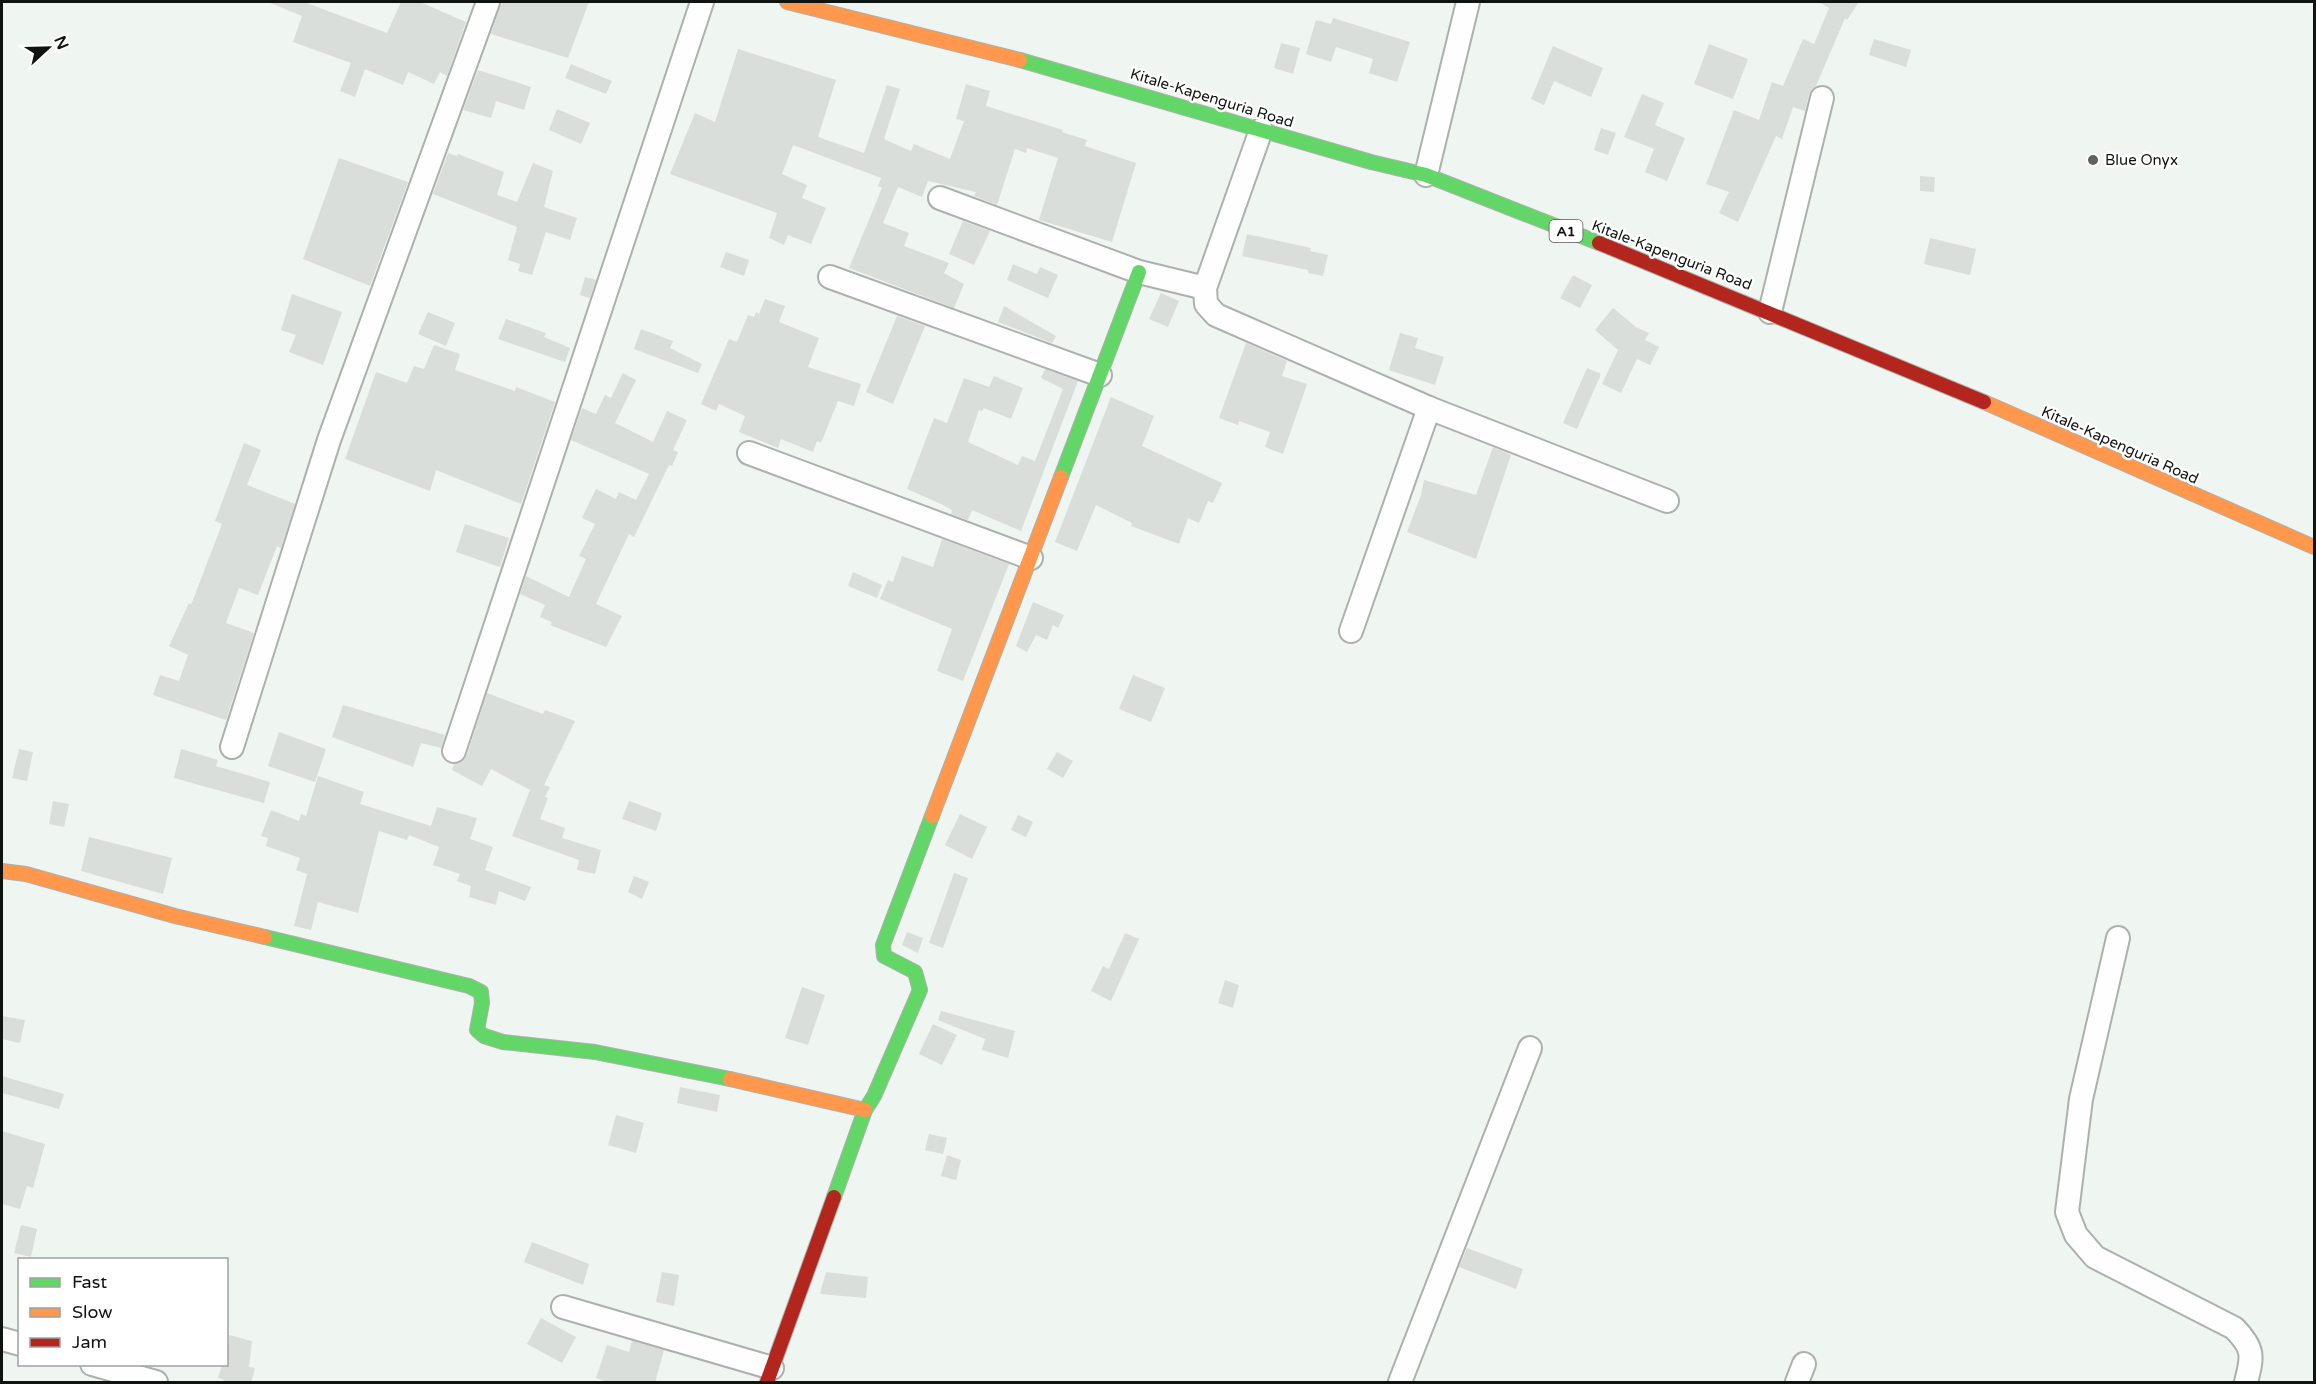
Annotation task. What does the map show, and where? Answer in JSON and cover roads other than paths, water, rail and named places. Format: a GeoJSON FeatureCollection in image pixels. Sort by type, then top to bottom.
{"type":"FeatureCollection","features":[{"type":"Feature","properties":{"kind":"main road","name":"Kitale-Kapenguria Road"},"geometry":{"type":"LineString","coordinates":[[787,2],[1065,71],[1261,130],[1426,175],[1770,312],[1926,377],[2314,547]]}},
{"type":"Feature","properties":{"kind":"main road"},"geometry":{"type":"LineString","coordinates":[[769,1375],[865,1110],[874,1096],[920,990],[915,972],[884,956],[883,945],[1139,272]]}},
{"type":"Feature","properties":{"kind":"main road"},"geometry":{"type":"LineString","coordinates":[[2,871],[26,874],[175,916],[469,986],[481,992],[484,1002],[476,1025],[477,1030],[492,1039],[558,1047],[710,1075],[865,1110]]}},
{"type":"Feature","properties":{"kind":"street"},"geometry":{"type":"LineString","coordinates":[[231,747],[329,440],[488,2]]}},
{"type":"Feature","properties":{"kind":"street"},"geometry":{"type":"LineString","coordinates":[[454,751],[702,2]]}},
{"type":"Feature","properties":{"kind":"street"},"geometry":{"type":"LineString","coordinates":[[1426,175],[1468,2]]}},
{"type":"Feature","properties":{"kind":"street"},"geometry":{"type":"LineString","coordinates":[[1770,312],[1822,98]]}},
{"type":"Feature","properties":{"kind":"street"},"geometry":{"type":"LineString","coordinates":[[1261,130],[1205,288],[1206,304],[1216,315],[1430,408],[1667,501]]}},
{"type":"Feature","properties":{"kind":"street"},"geometry":{"type":"LineString","coordinates":[[940,198],[1139,272],[1205,288]]}},
{"type":"Feature","properties":{"kind":"street"},"geometry":{"type":"LineString","coordinates":[[830,277],[1100,375]]}},
{"type":"Feature","properties":{"kind":"street"},"geometry":{"type":"LineString","coordinates":[[1351,631],[1430,408]]}},
{"type":"Feature","properties":{"kind":"street"},"geometry":{"type":"LineString","coordinates":[[749,453],[1031,558]]}},
{"type":"Feature","properties":{"kind":"street"},"geometry":{"type":"LineString","coordinates":[[2118,938],[2081,1099],[2067,1212],[2076,1235],[2095,1257],[2234,1328],[2248,1342],[2252,1358],[2246,1383]]}},
{"type":"Feature","properties":{"kind":"street"},"geometry":{"type":"LineString","coordinates":[[1400,1383],[1530,1048]]}},
{"type":"Feature","properties":{"kind":"street"},"geometry":{"type":"LineString","coordinates":[[563,1307],[769,1375]]}},
{"type":"Feature","properties":{"kind":"street"},"geometry":{"type":"LineString","coordinates":[[2,1339],[18,1343]]}},
{"type":"Feature","properties":{"kind":"street"},"geometry":{"type":"LineString","coordinates":[[96,1366],[156,1383]]}},
{"type":"Feature","properties":{"kind":"place","name":"Blue Onyx"},"geometry":{"type":"Point","coordinates":[2093,160]}}]}
